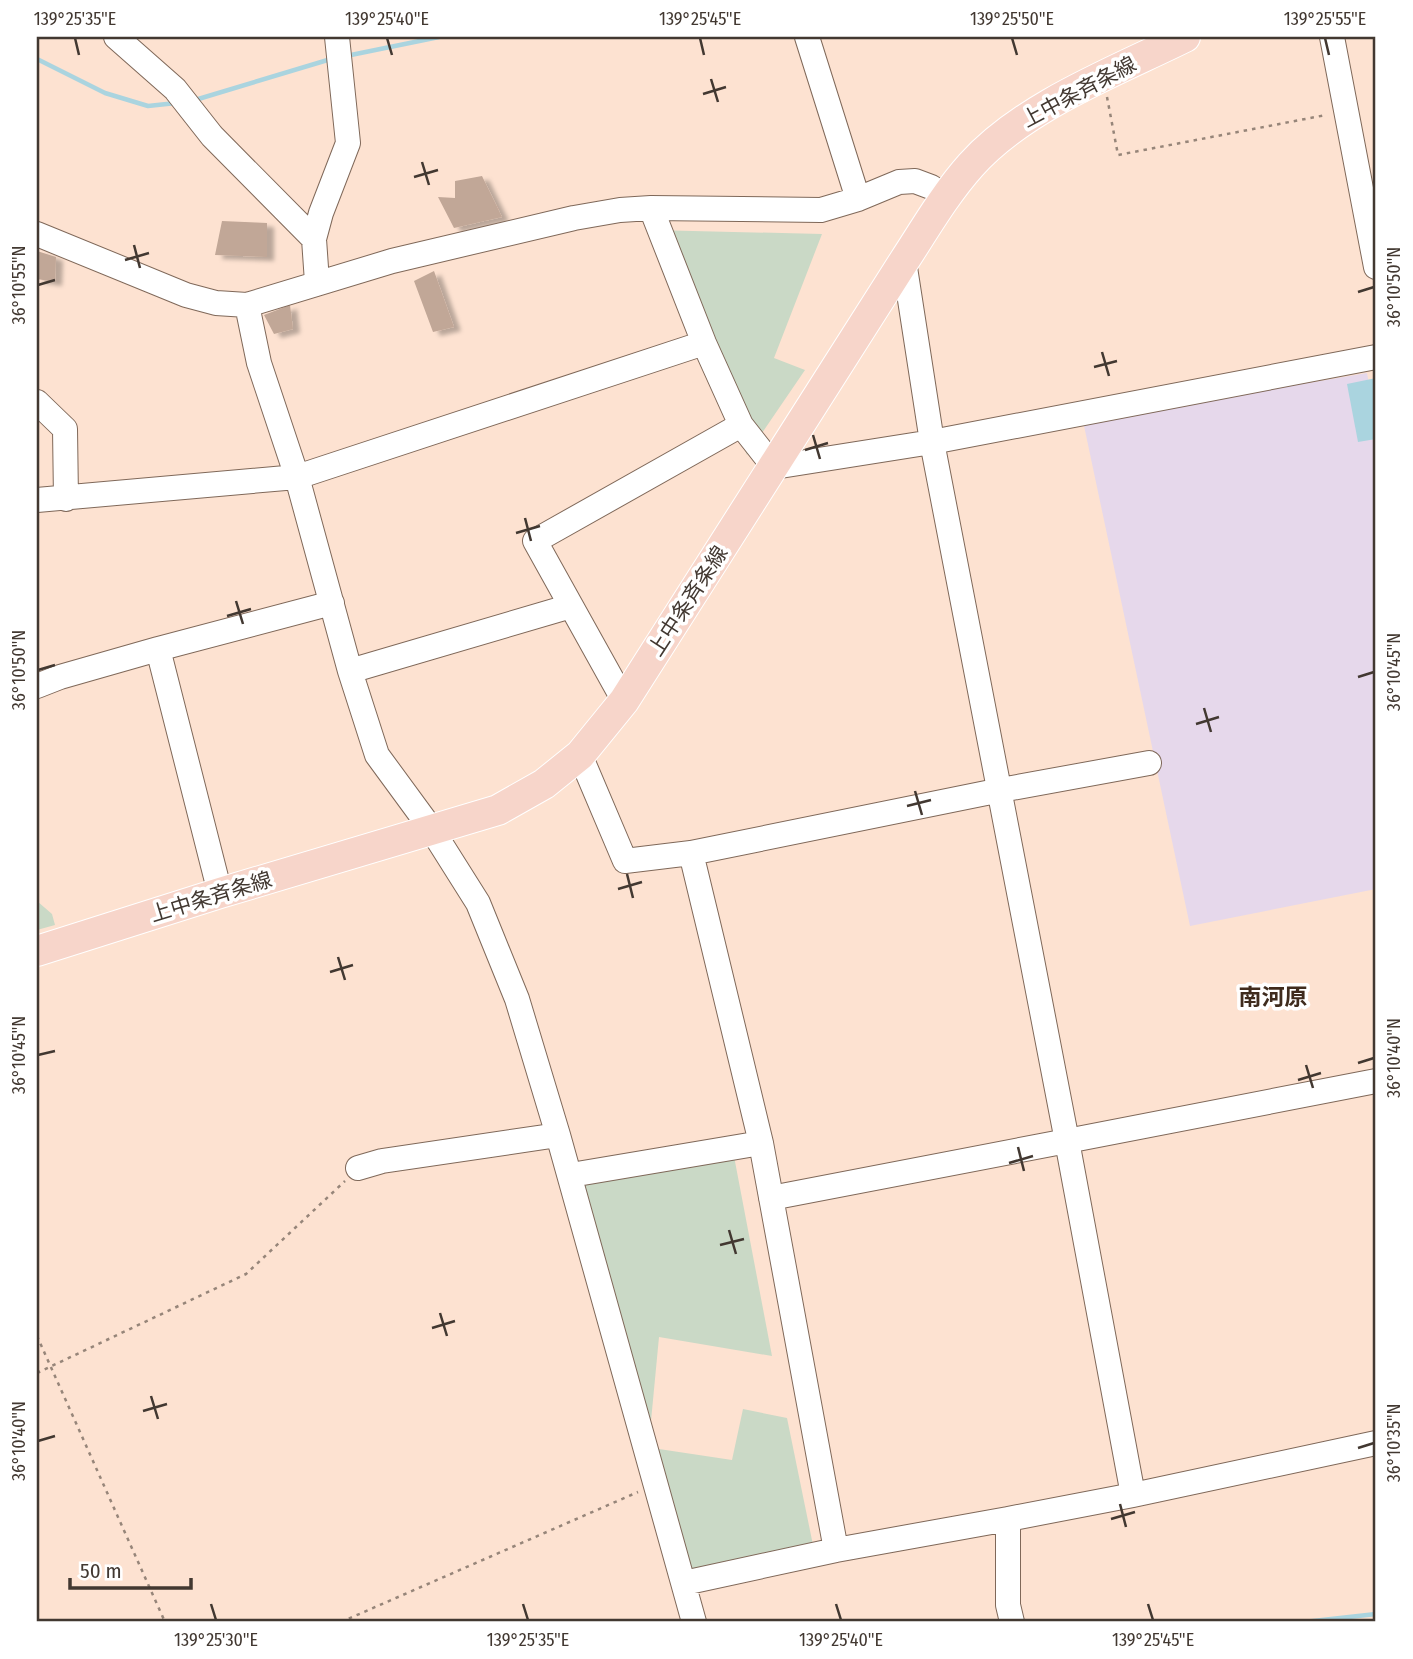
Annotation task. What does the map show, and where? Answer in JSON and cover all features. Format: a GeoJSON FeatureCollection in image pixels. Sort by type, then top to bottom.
{"type":"FeatureCollection","features":[{"type":"Feature","properties":{"kind":"main road","name":"上中条斉条線"},"geometry":{"type":"LineString","coordinates":[[37,951],[498,810],[544,783],[580,755],[625,701],[904,261],[971,165],[1027,117],[1185,37]]}},
{"type":"Feature","properties":{"kind":"street"},"geometry":{"type":"LineString","coordinates":[[116,37],[175,89],[212,136],[314,239]]}},
{"type":"Feature","properties":{"kind":"street"},"geometry":{"type":"LineString","coordinates":[[807,37],[858,199]]}},
{"type":"Feature","properties":{"kind":"street"},"geometry":{"type":"LineString","coordinates":[[1332,37],[1376,267]]}},
{"type":"Feature","properties":{"kind":"street"},"geometry":{"type":"LineString","coordinates":[[317,282],[314,239],[321,213],[348,144],[343,38]]}},
{"type":"Feature","properties":{"kind":"street"},"geometry":{"type":"LineString","coordinates":[[37,234],[186,295],[216,303],[247,304],[441,249],[620,210],[821,210],[900,182],[915,181],[947,197]]}},
{"type":"Feature","properties":{"kind":"street"},"geometry":{"type":"LineString","coordinates":[[651,208],[704,343],[741,425],[774,467],[932,442],[1376,357]]}},
{"type":"Feature","properties":{"kind":"street"},"geometry":{"type":"LineString","coordinates":[[904,261],[932,442],[1001,790],[1133,1495]]}},
{"type":"Feature","properties":{"kind":"street"},"geometry":{"type":"LineString","coordinates":[[247,304],[259,363],[297,477],[350,671],[377,755],[432,830],[478,903],[517,999],[571,1175],[694,1622]]}},
{"type":"Feature","properties":{"kind":"street"},"geometry":{"type":"LineString","coordinates":[[37,500],[297,477],[704,343]]}},
{"type":"Feature","properties":{"kind":"street"},"geometry":{"type":"LineString","coordinates":[[37,402],[65,429],[66,499]]}},
{"type":"Feature","properties":{"kind":"street"},"geometry":{"type":"LineString","coordinates":[[625,701],[535,541],[741,425]]}},
{"type":"Feature","properties":{"kind":"street"},"geometry":{"type":"LineString","coordinates":[[37,686],[158,649],[332,603]]}},
{"type":"Feature","properties":{"kind":"street"},"geometry":{"type":"LineString","coordinates":[[350,671],[571,606]]}},
{"type":"Feature","properties":{"kind":"street"},"geometry":{"type":"LineString","coordinates":[[158,649],[220,893]]}},
{"type":"Feature","properties":{"kind":"street"},"geometry":{"type":"LineString","coordinates":[[580,755],[625,861],[691,853],[1001,790],[1149,764]]}},
{"type":"Feature","properties":{"kind":"street"},"geometry":{"type":"LineString","coordinates":[[691,853],[761,1143],[836,1550]]}},
{"type":"Feature","properties":{"kind":"street"},"geometry":{"type":"LineString","coordinates":[[771,1198],[1376,1082]]}},
{"type":"Feature","properties":{"kind":"street"},"geometry":{"type":"LineString","coordinates":[[358,1168],[382,1161],[558,1135]]}},
{"type":"Feature","properties":{"kind":"street"},"geometry":{"type":"LineString","coordinates":[[571,1175],[761,1143]]}},
{"type":"Feature","properties":{"kind":"street"},"geometry":{"type":"LineString","coordinates":[[684,1583],[836,1550],[1133,1495],[1376,1443]]}},
{"type":"Feature","properties":{"kind":"street"},"geometry":{"type":"LineString","coordinates":[[1008,1519],[1008,1605],[1012,1622]]}},
{"type":"Feature","properties":{"kind":"path"},"geometry":{"type":"LineString","coordinates":[[1104,77],[1118,155],[1346,111]]}},
{"type":"Feature","properties":{"kind":"path"},"geometry":{"type":"LineString","coordinates":[[37,1373],[246,1275],[358,1168]]}},
{"type":"Feature","properties":{"kind":"path"},"geometry":{"type":"LineString","coordinates":[[37,1336],[165,1622]]}},
{"type":"Feature","properties":{"kind":"path"},"geometry":{"type":"LineString","coordinates":[[341,1622],[657,1484]]}},
{"type":"Feature","properties":{"kind":"shaded area"},"geometry":{"type":"Polygon","coordinates":[[[1367,373],[1376,421],[1376,889],[1190,926],[1083,421],[1367,373]]]}},
{"type":"Feature","properties":{"kind":"green space"},"geometry":{"type":"Polygon","coordinates":[[[652,230],[822,234],[774,358],[805,370],[747,455],[652,230]]]}},
{"type":"Feature","properties":{"kind":"green space"},"geometry":{"type":"Polygon","coordinates":[[[37,901],[52,914],[55,925],[37,930],[37,901]]]}},
{"type":"Feature","properties":{"kind":"green space"},"geometry":{"type":"Polygon","coordinates":[[[733,1151],[772,1356],[659,1337],[651,1421],[630,1418],[567,1183],[733,1151]]]}},
{"type":"Feature","properties":{"kind":"green space"},"geometry":{"type":"Polygon","coordinates":[[[743,1409],[787,1418],[814,1550],[677,1574],[639,1446],[732,1460],[743,1409]]]}},
{"type":"Feature","properties":{"kind":"water"},"geometry":{"type":"Polygon","coordinates":[[[1376,378],[1376,439],[1358,442],[1347,384],[1376,378]]]}},
{"type":"Feature","properties":{"kind":"building"},"geometry":{"type":"Polygon","coordinates":[[[482,176],[502,217],[454,228],[438,197],[455,198],[455,181],[482,176]]]}},
{"type":"Feature","properties":{"kind":"building"},"geometry":{"type":"Polygon","coordinates":[[[222,221],[267,223],[267,257],[215,255],[222,221]]]}},
{"type":"Feature","properties":{"kind":"building"},"geometry":{"type":"Polygon","coordinates":[[[37,251],[56,257],[55,282],[37,279],[37,251]]]}},
{"type":"Feature","properties":{"kind":"building"},"geometry":{"type":"Polygon","coordinates":[[[434,271],[454,327],[433,332],[414,281],[434,271]]]}},
{"type":"Feature","properties":{"kind":"building"},"geometry":{"type":"Polygon","coordinates":[[[290,305],[293,329],[274,334],[264,315],[290,305]]]}},
{"type":"Feature","properties":{"kind":"waterway"},"geometry":{"type":"LineString","coordinates":[[346,56],[439,37]]}},
{"type":"Feature","properties":{"kind":"waterway"},"geometry":{"type":"LineString","coordinates":[[37,59],[105,93],[148,106],[176,103]]}},
{"type":"Feature","properties":{"kind":"waterway"},"geometry":{"type":"LineString","coordinates":[[195,100],[331,59]]}},
{"type":"Feature","properties":{"kind":"waterway"},"geometry":{"type":"LineString","coordinates":[[1304,1622],[1376,1614]]}},
{"type":"Feature","properties":{"kind":"district","name":"南河原"},"geometry":{"type":"Point","coordinates":[1273,997]}}]}
